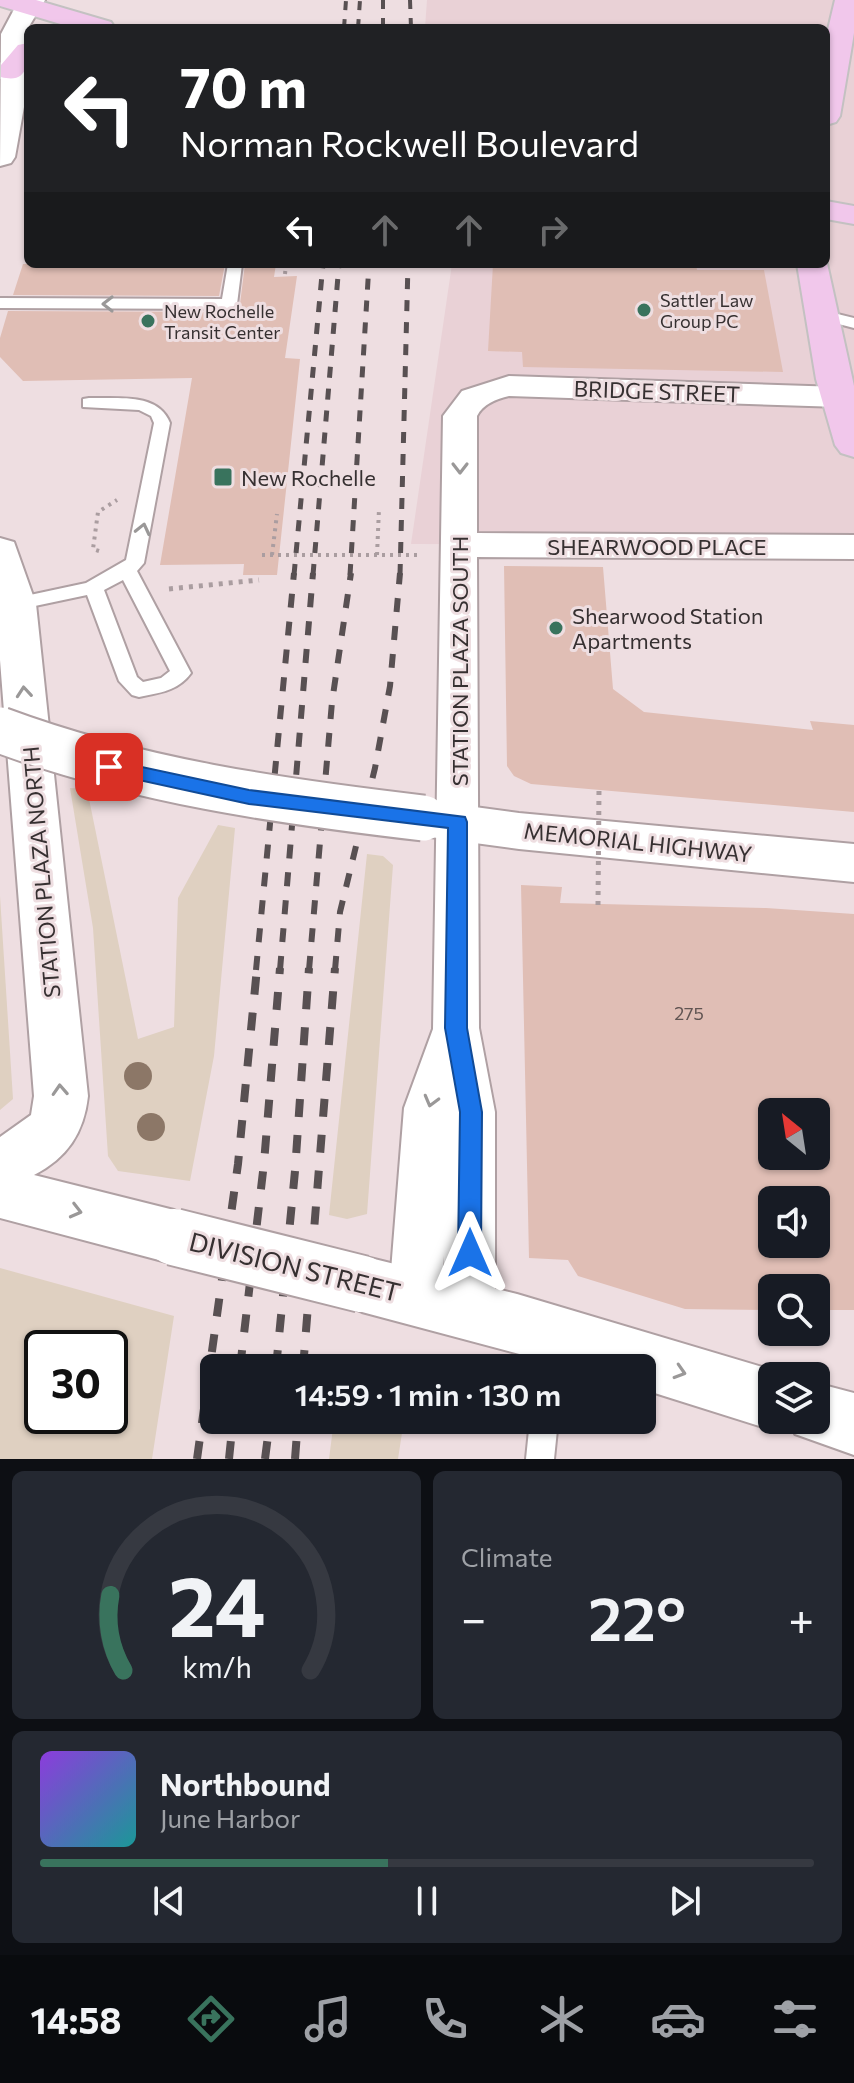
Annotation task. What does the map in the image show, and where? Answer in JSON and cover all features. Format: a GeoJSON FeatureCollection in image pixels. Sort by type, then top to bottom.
{"type":"FeatureCollection","features":[{"type":"Feature","properties":{"kind":"main road"},"geometry":{"type":"LineString","coordinates":[[0,157],[12,122],[19,61],[14,34],[23,2],[90,24]]}},
{"type":"Feature","properties":{"kind":"main road"},"geometry":{"type":"LineString","coordinates":[[830,97],[848,13]]}},
{"type":"Feature","properties":{"kind":"main road"},"geometry":{"type":"LineString","coordinates":[[830,211],[854,215]]}},
{"type":"Feature","properties":{"kind":"main road"},"geometry":{"type":"LineString","coordinates":[[830,240],[854,243]]}},
{"type":"Feature","properties":{"kind":"main road"},"geometry":{"type":"LineString","coordinates":[[790,268],[816,287],[854,445]]}},
{"type":"Feature","properties":{"kind":"main road","name":"STATION PLAZA NORTH"},"geometry":{"type":"LineString","coordinates":[[0,551],[16,604],[61,1107],[61,1117],[42,1143],[0,1164]]}},
{"type":"Feature","properties":{"kind":"main road","name":"MEMORIAL HIGHWAY"},"geometry":{"type":"LineString","coordinates":[[0,730],[81,759],[249,797],[519,831],[854,863]]}},
{"type":"Feature","properties":{"kind":"main road","name":"DIVISION STREET"},"geometry":{"type":"LineString","coordinates":[[0,1192],[469,1308],[553,1344],[758,1396]]}},
{"type":"Feature","properties":{"kind":"main road"},"geometry":{"type":"LineString","coordinates":[[830,1417],[854,1424]]}},
{"type":"Feature","properties":{"kind":"street","name":"BRIDGE STREET"},"geometry":{"type":"LineString","coordinates":[[476,396],[509,386],[840,397]]}},
{"type":"Feature","properties":{"kind":"street","name":"STATION PLAZA SOUTH"},"geometry":{"type":"LineString","coordinates":[[469,1308],[471,1112],[456,1028],[441,820],[460,545],[460,416],[464,406],[476,396]]}},
{"type":"Feature","properties":{"kind":"street","name":"SHEARWOOD PLACE"},"geometry":{"type":"LineString","coordinates":[[460,545],[854,547]]}},
{"type":"Feature","properties":{"kind":"street","name":"STATION PLAZA SOUTH"},"geometry":{"type":"LineString","coordinates":[[388,1290],[428,1108],[456,1028]]}},
{"type":"Feature","properties":{"kind":"lane"},"geometry":{"type":"LineString","coordinates":[[0,303],[229,304],[234,268]]}},
{"type":"Feature","properties":{"kind":"lane"},"geometry":{"type":"LineString","coordinates":[[816,287],[854,323]]}},
{"type":"Feature","properties":{"kind":"lane"},"geometry":{"type":"LineString","coordinates":[[16,604],[93,586],[122,575],[135,563],[162,423],[158,413],[142,405],[89,403]]}},
{"type":"Feature","properties":{"kind":"lane"},"geometry":{"type":"LineString","coordinates":[[93,586],[129,681],[139,690],[167,684],[181,673],[127,570]]}},
{"type":"Feature","properties":{"kind":"lane"},"geometry":{"type":"LineString","coordinates":[[540,1459],[543,1434]]}},
{"type":"Feature","properties":{"kind":"path"},"geometry":{"type":"LineString","coordinates":[[285,274],[286,268]]}},
{"type":"Feature","properties":{"kind":"path"},"geometry":{"type":"LineString","coordinates":[[377,555],[379,509]]}},
{"type":"Feature","properties":{"kind":"path"},"geometry":{"type":"LineString","coordinates":[[272,555],[277,514]]}},
{"type":"Feature","properties":{"kind":"path"},"geometry":{"type":"LineString","coordinates":[[262,555],[419,555]]}},
{"type":"Feature","properties":{"kind":"path"},"geometry":{"type":"LineString","coordinates":[[598,905],[599,790]]}},
{"type":"Feature","properties":{"kind":"shaded area"},"geometry":{"type":"Polygon","coordinates":[[[427,0],[854,0],[854,545],[411,544],[451,268],[830,268],[830,24],[425,24],[427,0]]]}},
{"type":"Feature","properties":{"kind":"shaded area"},"geometry":{"type":"Polygon","coordinates":[[[70,788],[87,789],[138,1039],[174,1027],[178,898],[218,825],[235,828],[214,1056],[190,1181],[118,1171],[108,1156],[93,928],[70,788]]]}},
{"type":"Feature","properties":{"kind":"shaded area"},"geometry":{"type":"Polygon","coordinates":[[[367,854],[383,856],[393,865],[367,1214],[347,1219],[329,1215],[367,854]]]}},
{"type":"Feature","properties":{"kind":"shaded area"},"geometry":{"type":"Polygon","coordinates":[[[0,896],[13,1099],[0,1110],[0,896]]]}},
{"type":"Feature","properties":{"kind":"shaded area"},"geometry":{"type":"Polygon","coordinates":[[[0,1268],[174,1316],[152,1459],[0,1459],[0,1268]]]}},
{"type":"Feature","properties":{"kind":"shaded area"},"geometry":{"type":"Polygon","coordinates":[[[332,1434],[402,1434],[398,1459],[329,1459],[332,1434]]]}},
{"type":"Feature","properties":{"kind":"building"},"geometry":{"type":"Polygon","coordinates":[[[23,264],[24,268],[224,268],[219,296],[13,295],[23,264]]]}},
{"type":"Feature","properties":{"kind":"building"},"geometry":{"type":"Polygon","coordinates":[[[244,268],[275,268],[274,277],[297,276],[285,358],[300,359],[277,575],[243,575],[244,564],[160,565],[192,378],[23,381],[0,357],[0,338],[8,311],[229,312],[240,304],[244,268]]]}},
{"type":"Feature","properties":{"kind":"building","name":"Sattler Law Group PC"},"geometry":{"type":"Polygon","coordinates":[[[493,268],[764,270],[783,372],[523,367],[522,352],[488,351],[493,268]]]}},
{"type":"Feature","properties":{"kind":"building","name":"Shearwood Station Apartments"},"geometry":{"type":"Polygon","coordinates":[[[504,566],[603,567],[613,689],[644,712],[813,730],[810,721],[854,725],[854,812],[531,784],[514,776],[507,766],[504,566]]]}},
{"type":"Feature","properties":{"kind":"building"},"geometry":{"type":"Polygon","coordinates":[[[521,885],[562,887],[560,903],[766,908],[854,914],[854,1310],[830,1310],[830,1274],[758,1274],[758,1310],[685,1309],[578,1276],[568,1260],[529,1258],[521,885]]]}},
{"type":"Feature","properties":{"kind":"railway"},"geometry":{"type":"LineString","coordinates":[[344,24],[346,0]]}},
{"type":"Feature","properties":{"kind":"railway"},"geometry":{"type":"LineString","coordinates":[[358,24],[360,0]]}},
{"type":"Feature","properties":{"kind":"railway"},"geometry":{"type":"LineString","coordinates":[[383,0],[383,24]]}},
{"type":"Feature","properties":{"kind":"railway"},"geometry":{"type":"LineString","coordinates":[[410,0],[411,24]]}},
{"type":"Feature","properties":{"kind":"railway"},"geometry":{"type":"LineString","coordinates":[[294,575],[323,268]]}},
{"type":"Feature","properties":{"kind":"railway"},"geometry":{"type":"LineString","coordinates":[[313,575],[339,268]]}},
{"type":"Feature","properties":{"kind":"railway"},"geometry":{"type":"LineString","coordinates":[[350,575],[369,268]]}},
{"type":"Feature","properties":{"kind":"railway"},"geometry":{"type":"LineString","coordinates":[[400,575],[408,268]]}},
{"type":"Feature","properties":{"kind":"railway"},"geometry":{"type":"LineString","coordinates":[[256,970],[294,573]]}},
{"type":"Feature","properties":{"kind":"railway"},"geometry":{"type":"LineString","coordinates":[[280,970],[313,573]]}},
{"type":"Feature","properties":{"kind":"railway"},"geometry":{"type":"LineString","coordinates":[[309,970],[332,702],[351,573]]}},
{"type":"Feature","properties":{"kind":"railway"},"geometry":{"type":"LineString","coordinates":[[335,970],[340,912],[375,768],[390,686],[400,573]]}},
{"type":"Feature","properties":{"kind":"railway"},"geometry":{"type":"LineString","coordinates":[[197,1459],[238,1164],[257,968]]}},
{"type":"Feature","properties":{"kind":"railway"},"geometry":{"type":"LineString","coordinates":[[242,1354],[264,1163],[280,968]]}},
{"type":"Feature","properties":{"kind":"railway"},"geometry":{"type":"LineString","coordinates":[[277,1354],[295,1171],[309,968]]}},
{"type":"Feature","properties":{"kind":"railway"},"geometry":{"type":"LineString","coordinates":[[304,1354],[335,968]]}},
{"type":"Feature","properties":{"kind":"railway"},"geometry":{"type":"LineString","coordinates":[[229,1459],[232,1434]]}},
{"type":"Feature","properties":{"kind":"railway"},"geometry":{"type":"LineString","coordinates":[[265,1459],[268,1434]]}},
{"type":"Feature","properties":{"kind":"railway"},"geometry":{"type":"LineString","coordinates":[[295,1459],[297,1434]]}},
{"type":"Feature","properties":{"kind":"place","name":"Sattler Law Group PC"},"geometry":{"type":"Point","coordinates":[644,310]}},
{"type":"Feature","properties":{"kind":"place","name":"New Rochelle Transit Center"},"geometry":{"type":"Point","coordinates":[148,321]}},
{"type":"Feature","properties":{"kind":"place","name":"New Rochelle"},"geometry":{"type":"Point","coordinates":[223,477]}},
{"type":"Feature","properties":{"kind":"place","name":"Shearwood Station Apartments"},"geometry":{"type":"Point","coordinates":[556,628]}},
{"type":"Feature","properties":{"kind":"route"},"geometry":{"type":"LineString","coordinates":[[109,767],[249,797],[458,822],[456,1028],[471,1112],[470,1253]]}}]}
